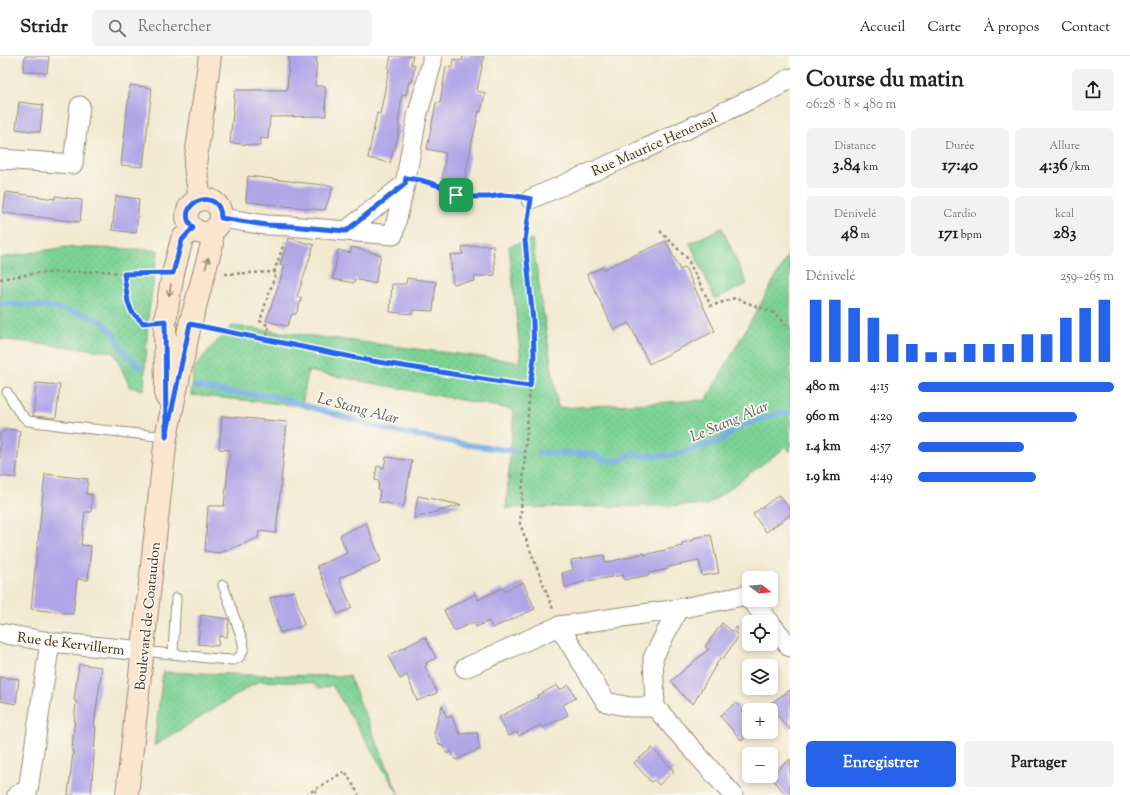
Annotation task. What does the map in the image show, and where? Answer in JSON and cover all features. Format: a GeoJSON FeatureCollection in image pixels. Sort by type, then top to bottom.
{"type":"FeatureCollection","features":[{"type":"Feature","properties":{"kind":"main road"},"geometry":{"type":"LineString","coordinates":[[200,200],[195,165],[210,56]]}},
{"type":"Feature","properties":{"kind":"main road","name":"Boulevard de Coataudon"},"geometry":{"type":"LineString","coordinates":[[166,437],[165,321],[173,273],[182,240],[207,226],[221,214],[218,205],[210,200],[200,200],[192,204],[188,212],[188,221],[207,226]]}},
{"type":"Feature","properties":{"kind":"main road","name":"Boulevard de Coataudon"},"geometry":{"type":"LineString","coordinates":[[127,795],[166,437],[190,324],[212,244],[207,226]]}},
{"type":"Feature","properties":{"kind":"street"},"geometry":{"type":"LineString","coordinates":[[207,226],[290,226],[393,236],[417,117],[432,62],[432,56]]}},
{"type":"Feature","properties":{"kind":"street","name":"Rue Maurice Henensal"},"geometry":{"type":"LineString","coordinates":[[531,199],[638,152],[783,83]]}},
{"type":"Feature","properties":{"kind":"street"},"geometry":{"type":"LineString","coordinates":[[0,159],[73,164],[80,106]]}},
{"type":"Feature","properties":{"kind":"street"},"geometry":{"type":"LineString","coordinates":[[346,231],[405,181]]}},
{"type":"Feature","properties":{"kind":"street"},"geometry":{"type":"LineString","coordinates":[[465,668],[559,626],[678,609],[742,595]]}},
{"type":"Feature","properties":{"kind":"street"},"geometry":{"type":"LineString","coordinates":[[757,607],[763,615]]}},
{"type":"Feature","properties":{"kind":"street"},"geometry":{"type":"LineString","coordinates":[[678,609],[653,658],[655,707],[733,795]]}},
{"type":"Feature","properties":{"kind":"street"},"geometry":{"type":"LineString","coordinates":[[559,626],[606,702],[630,707],[655,707]]}},
{"type":"Feature","properties":{"kind":"street","name":"Rue de Kervillerm"},"geometry":{"type":"LineString","coordinates":[[0,633],[50,642],[143,651]]}},
{"type":"Feature","properties":{"kind":"street"},"geometry":{"type":"LineString","coordinates":[[778,633],[790,647]]}},
{"type":"Feature","properties":{"kind":"street"},"geometry":{"type":"LineString","coordinates":[[18,795],[28,790],[50,642]]}},
{"type":"Feature","properties":{"kind":"lane"},"geometry":{"type":"LineString","coordinates":[[7,392],[19,412],[28,421],[166,437]]}},
{"type":"Feature","properties":{"kind":"lane"},"geometry":{"type":"LineString","coordinates":[[143,651],[233,660],[238,658],[244,648],[223,585]]}},
{"type":"Feature","properties":{"kind":"lane"},"geometry":{"type":"LineString","coordinates":[[173,654],[176,598]]}},
{"type":"Feature","properties":{"kind":"path"},"geometry":{"type":"LineString","coordinates":[[405,181],[420,180],[440,186],[456,195],[470,197],[503,195],[531,199],[525,240],[533,321],[534,358],[530,386],[520,524],[559,626]]}},
{"type":"Feature","properties":{"kind":"path"},"geometry":{"type":"LineString","coordinates":[[266,340],[269,326],[260,321],[276,272],[274,272],[290,226]]}},
{"type":"Feature","properties":{"kind":"path"},"geometry":{"type":"LineString","coordinates":[[660,231],[687,258],[711,306],[735,298],[774,313],[790,328]]}},
{"type":"Feature","properties":{"kind":"path"},"geometry":{"type":"LineString","coordinates":[[0,279],[38,273],[106,271],[124,274],[173,273]]}},
{"type":"Feature","properties":{"kind":"path"},"geometry":{"type":"LineString","coordinates":[[204,274],[274,272]]}},
{"type":"Feature","properties":{"kind":"path"},"geometry":{"type":"LineString","coordinates":[[124,274],[128,302],[132,312],[143,323],[165,321]]}},
{"type":"Feature","properties":{"kind":"path"},"geometry":{"type":"LineString","coordinates":[[190,324],[366,360],[530,386]]}},
{"type":"Feature","properties":{"kind":"path"},"geometry":{"type":"LineString","coordinates":[[306,795],[345,771],[359,795]]}},
{"type":"Feature","properties":{"kind":"path"},"geometry":{"type":"LineString","coordinates":[[315,790],[318,795]]}},
{"type":"Feature","properties":{"kind":"green space"},"geometry":{"type":"Polygon","coordinates":[[[722,228],[747,284],[715,299],[690,243],[722,228]]]}},
{"type":"Feature","properties":{"kind":"green space"},"geometry":{"type":"Polygon","coordinates":[[[532,239],[558,408],[706,400],[790,252],[790,452],[786,447],[707,505],[506,508],[514,410],[308,371],[302,406],[191,395],[194,369],[207,352],[232,326],[521,362],[509,246],[532,239]]]}},
{"type":"Feature","properties":{"kind":"green space"},"geometry":{"type":"Polygon","coordinates":[[[66,247],[158,250],[148,319],[144,390],[130,387],[114,352],[0,339],[0,258],[66,247]]]}},
{"type":"Feature","properties":{"kind":"green space"},"geometry":{"type":"Polygon","coordinates":[[[163,672],[349,676],[399,795],[332,685],[320,689],[312,683],[259,681],[154,746],[163,672]]]}},
{"type":"Feature","properties":{"kind":"building"},"geometry":{"type":"Polygon","coordinates":[[[25,56],[49,56],[47,73],[23,71],[25,56]]]}},
{"type":"Feature","properties":{"kind":"building"},"geometry":{"type":"Polygon","coordinates":[[[289,56],[317,56],[315,86],[325,86],[326,116],[270,117],[268,139],[261,138],[260,146],[230,143],[235,90],[287,90],[289,56]]]}},
{"type":"Feature","properties":{"kind":"building"},"geometry":{"type":"Polygon","coordinates":[[[391,56],[413,56],[411,64],[415,65],[412,82],[409,82],[406,95],[402,94],[398,125],[400,126],[395,150],[393,150],[390,163],[368,158],[377,113],[380,114],[391,56]]]}},
{"type":"Feature","properties":{"kind":"building"},"geometry":{"type":"Polygon","coordinates":[[[463,56],[484,56],[477,91],[485,93],[481,112],[479,111],[464,184],[442,179],[446,153],[427,149],[436,103],[440,103],[446,67],[453,68],[454,59],[462,61],[463,56]]]}},
{"type":"Feature","properties":{"kind":"building"},"geometry":{"type":"Polygon","coordinates":[[[130,85],[152,88],[143,167],[121,165],[130,85]]]}},
{"type":"Feature","properties":{"kind":"building"},"geometry":{"type":"Polygon","coordinates":[[[19,102],[43,105],[40,132],[16,129],[19,102]]]}},
{"type":"Feature","properties":{"kind":"building"},"geometry":{"type":"Polygon","coordinates":[[[248,176],[333,186],[325,210],[246,202],[248,176]]]}},
{"type":"Feature","properties":{"kind":"building"},"geometry":{"type":"Polygon","coordinates":[[[6,192],[55,199],[55,196],[82,200],[80,222],[3,213],[6,192]]]}},
{"type":"Feature","properties":{"kind":"building"},"geometry":{"type":"Polygon","coordinates":[[[116,196],[139,199],[136,233],[112,230],[116,196]]]}},
{"type":"Feature","properties":{"kind":"building"},"geometry":{"type":"Polygon","coordinates":[[[289,238],[314,245],[297,297],[302,298],[296,314],[292,314],[287,326],[266,321],[285,266],[280,264],[289,238]]]}},
{"type":"Feature","properties":{"kind":"building"},"geometry":{"type":"Polygon","coordinates":[[[666,241],[680,270],[685,267],[715,331],[649,364],[629,323],[614,330],[587,274],[603,267],[604,269],[666,241]]]}},
{"type":"Feature","properties":{"kind":"building"},"geometry":{"type":"Polygon","coordinates":[[[493,245],[495,275],[474,277],[475,281],[453,284],[450,255],[463,254],[462,247],[493,245]]]}},
{"type":"Feature","properties":{"kind":"building"},"geometry":{"type":"Polygon","coordinates":[[[352,247],[381,255],[375,284],[355,279],[354,283],[333,279],[338,250],[350,253],[352,247]]]}},
{"type":"Feature","properties":{"kind":"building"},"geometry":{"type":"Polygon","coordinates":[[[407,278],[436,282],[433,311],[413,310],[413,314],[390,312],[392,284],[406,284],[407,278]]]}},
{"type":"Feature","properties":{"kind":"building"},"geometry":{"type":"Polygon","coordinates":[[[36,383],[60,385],[56,418],[33,416],[36,383]]]}},
{"type":"Feature","properties":{"kind":"building"},"geometry":{"type":"Polygon","coordinates":[[[222,416],[287,422],[276,533],[259,531],[258,538],[220,553],[205,551],[208,506],[224,506],[230,450],[219,449],[222,416]]]}},
{"type":"Feature","properties":{"kind":"building"},"geometry":{"type":"Polygon","coordinates":[[[6,429],[20,431],[16,478],[0,476],[0,434],[6,429]]]}},
{"type":"Feature","properties":{"kind":"building"},"geometry":{"type":"Polygon","coordinates":[[[386,457],[412,461],[404,506],[379,502],[379,481],[375,480],[377,466],[384,468],[386,457]]]}},
{"type":"Feature","properties":{"kind":"building"},"geometry":{"type":"Polygon","coordinates":[[[45,474],[88,479],[86,494],[92,495],[91,512],[85,512],[81,545],[91,546],[88,580],[77,579],[73,614],[31,609],[45,474]]]}},
{"type":"Feature","properties":{"kind":"building"},"geometry":{"type":"Polygon","coordinates":[[[779,495],[790,509],[790,515],[766,532],[753,514],[779,495]]]}},
{"type":"Feature","properties":{"kind":"building"},"geometry":{"type":"Polygon","coordinates":[[[418,496],[461,505],[414,518],[418,496]]]}},
{"type":"Feature","properties":{"kind":"building"},"geometry":{"type":"Polygon","coordinates":[[[366,523],[381,561],[339,578],[352,608],[338,614],[317,566],[347,553],[340,535],[366,523]]]}},
{"type":"Feature","properties":{"kind":"building"},"geometry":{"type":"Polygon","coordinates":[[[711,535],[719,573],[702,576],[699,561],[668,567],[668,569],[649,573],[649,575],[624,580],[623,575],[583,582],[565,587],[562,573],[573,570],[571,560],[604,555],[605,563],[644,553],[644,555],[682,546],[682,543],[694,540],[694,538],[711,535]]]}},
{"type":"Feature","properties":{"kind":"building"},"geometry":{"type":"Polygon","coordinates":[[[523,582],[535,609],[492,628],[489,621],[476,627],[474,622],[454,631],[444,610],[476,594],[478,600],[502,588],[504,591],[523,582]]]}},
{"type":"Feature","properties":{"kind":"building"},"geometry":{"type":"Polygon","coordinates":[[[294,591],[304,625],[280,633],[270,598],[294,591]]]}},
{"type":"Feature","properties":{"kind":"building"},"geometry":{"type":"Polygon","coordinates":[[[201,615],[229,619],[227,637],[219,636],[218,646],[198,644],[201,615]]]}},
{"type":"Feature","properties":{"kind":"building"},"geometry":{"type":"Polygon","coordinates":[[[722,623],[732,631],[736,627],[738,628],[735,633],[739,636],[722,660],[720,658],[693,704],[690,700],[688,701],[671,681],[709,649],[705,647],[722,623]]]}},
{"type":"Feature","properties":{"kind":"building"},"geometry":{"type":"Polygon","coordinates":[[[425,637],[436,658],[426,663],[427,665],[425,666],[437,693],[417,701],[407,675],[400,679],[388,656],[425,637]]]}},
{"type":"Feature","properties":{"kind":"building"},"geometry":{"type":"Polygon","coordinates":[[[79,664],[102,667],[94,726],[96,727],[91,795],[68,795],[73,752],[76,701],[74,700],[79,664]]]}},
{"type":"Feature","properties":{"kind":"building"},"geometry":{"type":"Polygon","coordinates":[[[0,677],[19,679],[16,704],[0,701],[0,677]]]}},
{"type":"Feature","properties":{"kind":"building"},"geometry":{"type":"Polygon","coordinates":[[[557,685],[560,690],[569,685],[576,698],[563,705],[568,715],[542,728],[540,725],[519,736],[517,732],[508,736],[499,717],[538,697],[537,696],[557,685]]]}},
{"type":"Feature","properties":{"kind":"building"},"geometry":{"type":"Polygon","coordinates":[[[790,690],[790,730],[778,716],[778,703],[771,703],[790,690]]]}},
{"type":"Feature","properties":{"kind":"building"},"geometry":{"type":"Polygon","coordinates":[[[736,703],[742,710],[742,739],[744,739],[742,741],[720,716],[736,703]]]}},
{"type":"Feature","properties":{"kind":"building"},"geometry":{"type":"Polygon","coordinates":[[[442,705],[447,718],[451,716],[460,734],[477,733],[480,749],[456,760],[451,751],[447,754],[443,746],[439,744],[434,733],[442,705]]]}},
{"type":"Feature","properties":{"kind":"building"},"geometry":{"type":"Polygon","coordinates":[[[652,748],[674,771],[659,785],[654,780],[651,782],[634,763],[652,748]]]}},
{"type":"Feature","properties":{"kind":"building"},"geometry":{"type":"Polygon","coordinates":[[[790,759],[790,795],[786,795],[776,783],[778,783],[778,769],[790,759]]]}},
{"type":"Feature","properties":{"kind":"waterway","name":"Le Stang Alar"},"geometry":{"type":"LineString","coordinates":[[0,303],[50,307],[83,314],[104,323],[114,335],[122,349],[141,368]]}},
{"type":"Feature","properties":{"kind":"waterway","name":"Le Stang Alar"},"geometry":{"type":"LineString","coordinates":[[195,386],[234,393],[272,396],[393,431],[469,445],[516,451]]}},
{"type":"Feature","properties":{"kind":"waterway","name":"Le Stang Alar"},"geometry":{"type":"LineString","coordinates":[[538,453],[593,454],[603,460],[619,461],[632,453],[643,456],[674,455],[718,442],[741,426],[778,413],[790,413]]}},
{"type":"Feature","properties":{"kind":"route"},"geometry":{"type":"LineString","coordinates":[[406,178],[420,180],[440,186],[456,195],[488,197],[503,195],[531,199],[525,240],[533,321],[534,358],[530,386],[366,360],[190,324],[166,437],[165,321],[143,323],[132,312],[128,302],[124,274],[173,273],[182,240],[193,228],[188,221],[187,216],[192,204],[200,200],[210,200],[218,205],[221,218],[266,225],[346,231],[405,184],[406,178]]}}]}
